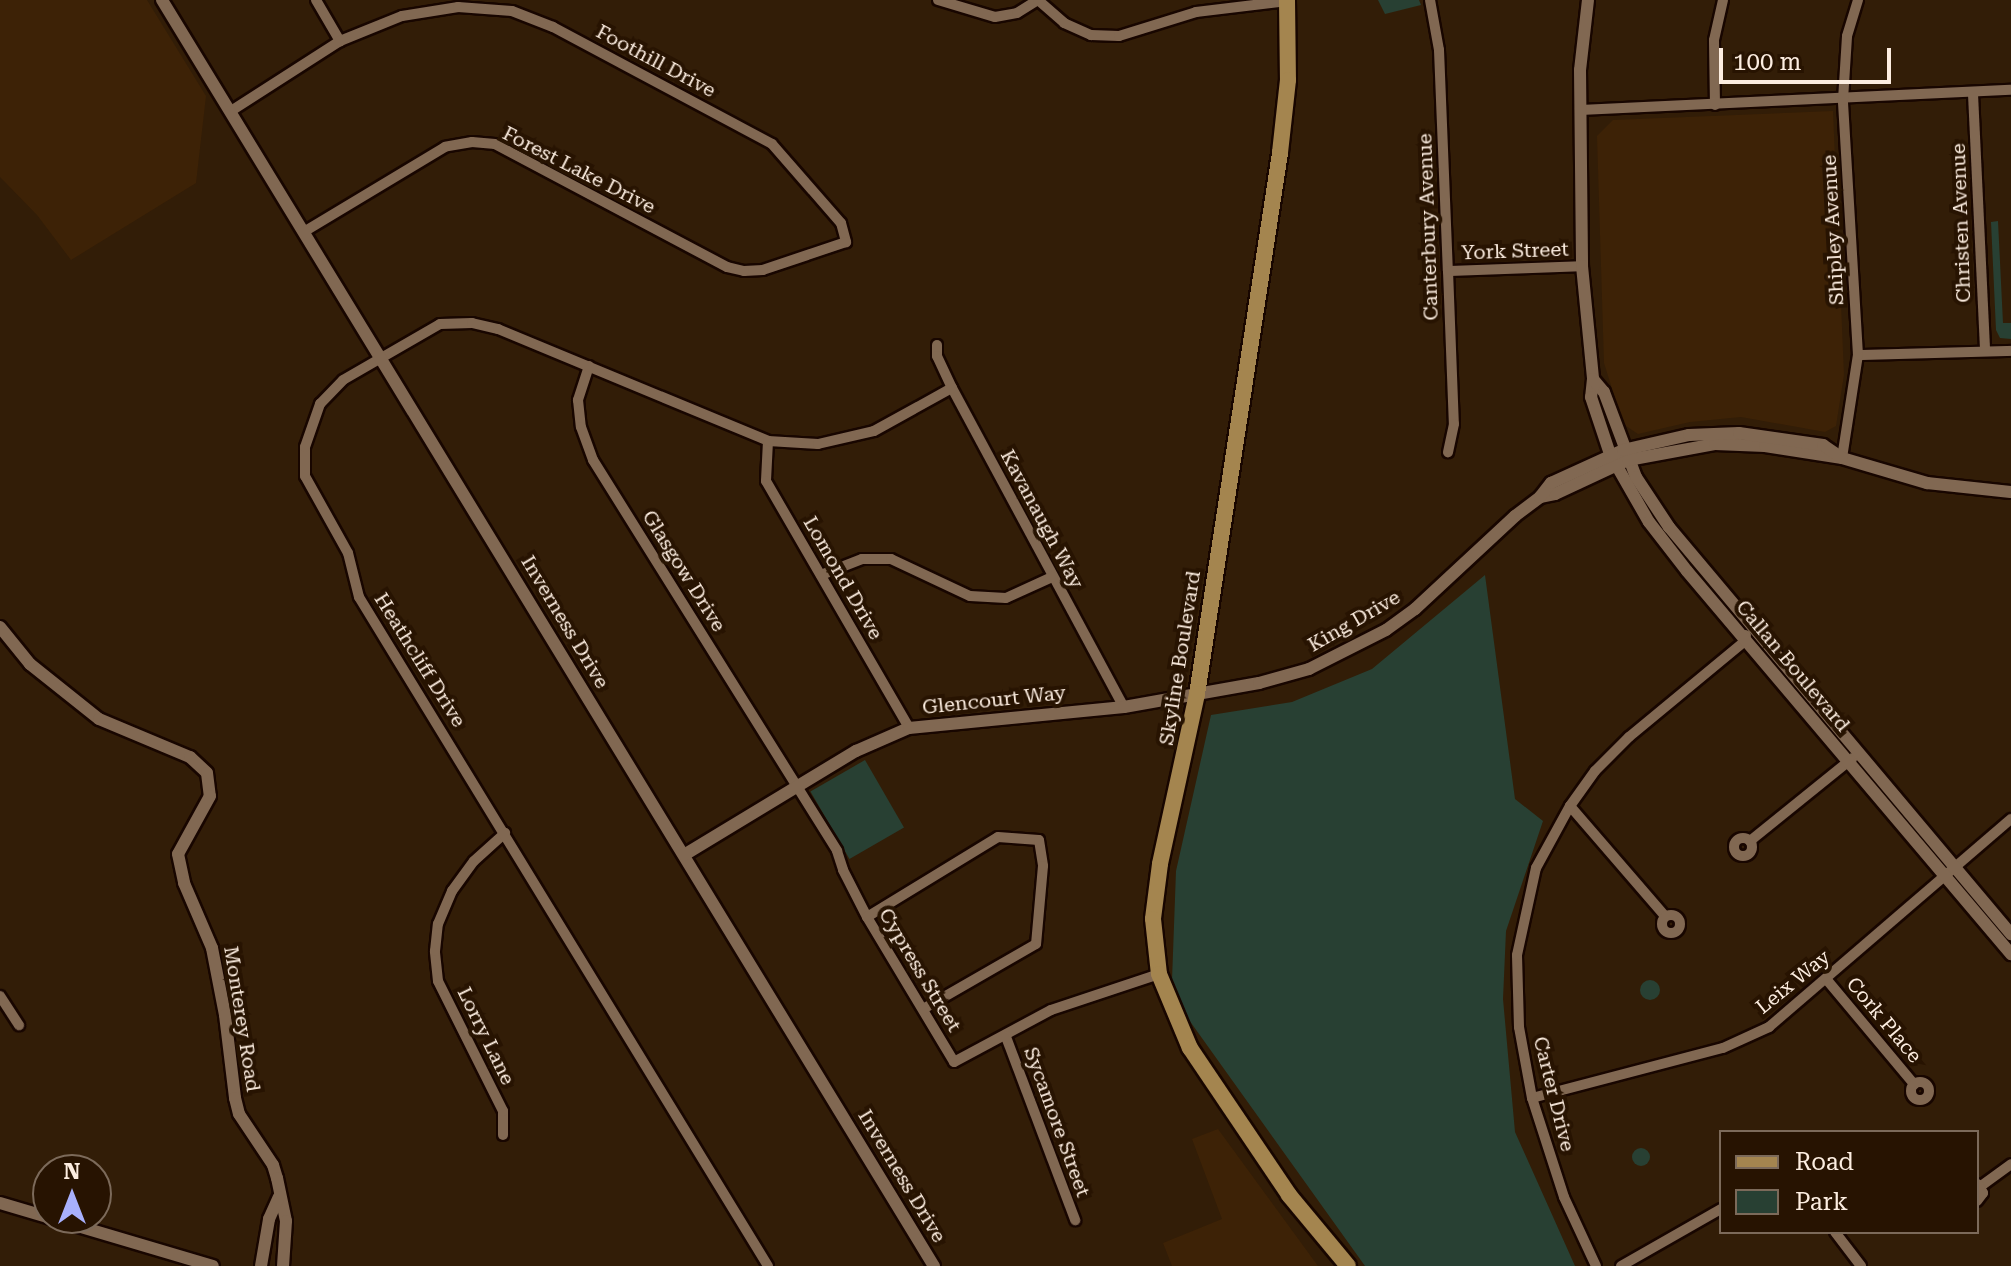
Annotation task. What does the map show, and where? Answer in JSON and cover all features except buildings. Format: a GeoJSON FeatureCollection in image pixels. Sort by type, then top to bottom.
{"type":"FeatureCollection","features":[{"type":"Feature","properties":{"kind":"main road","name":"Skyline Boulevard"},"geometry":{"type":"LineString","coordinates":[[1287,1],[1285,116],[1197,694],[1155,902],[1159,974],[1178,1025],[1204,1072],[1289,1195],[1348,1266]]}},
{"type":"Feature","properties":{"kind":"street","name":"Inverness Drive"},"geometry":{"type":"LineString","coordinates":[[162,0],[934,1266]]}},
{"type":"Feature","properties":{"kind":"street"},"geometry":{"type":"LineString","coordinates":[[316,0],[340,41]]}},
{"type":"Feature","properties":{"kind":"street"},"geometry":{"type":"LineString","coordinates":[[938,0],[995,17],[1017,13],[1038,0],[1064,23],[1091,35],[1142,31],[1196,6],[1287,1]]}},
{"type":"Feature","properties":{"kind":"street","name":"Canterbury Avenue"},"geometry":{"type":"LineString","coordinates":[[1430,0],[1439,50],[1448,271],[1454,424],[1448,452]]}},
{"type":"Feature","properties":{"kind":"street","name":"Callan Boulevard"},"geometry":{"type":"LineString","coordinates":[[1588,0],[1580,110],[1582,266],[1593,379],[1591,397],[1612,459],[1667,546],[1745,641],[1950,872],[2011,934]]}},
{"type":"Feature","properties":{"kind":"street"},"geometry":{"type":"LineString","coordinates":[[1715,105],[1714,40],[1723,0]]}},
{"type":"Feature","properties":{"kind":"street","name":"Shipley Avenue"},"geometry":{"type":"LineString","coordinates":[[1842,458],[1858,355],[1843,100],[1846,45],[1858,0]]}},
{"type":"Feature","properties":{"kind":"street","name":"Foothill Drive"},"geometry":{"type":"LineString","coordinates":[[231,111],[340,41],[402,16],[458,7],[512,11],[553,27],[772,144],[841,223],[846,242]]}},
{"type":"Feature","properties":{"kind":"street"},"geometry":{"type":"LineString","coordinates":[[1580,110],[2011,90]]}},
{"type":"Feature","properties":{"kind":"street","name":"Christen Avenue"},"geometry":{"type":"LineString","coordinates":[[1973,94],[1985,351]]}},
{"type":"Feature","properties":{"kind":"street","name":"Forest Lake Drive"},"geometry":{"type":"LineString","coordinates":[[305,231],[445,147],[472,142],[495,144],[727,267],[744,271],[763,270],[846,242]]}},
{"type":"Feature","properties":{"kind":"street","name":"York Street"},"geometry":{"type":"LineString","coordinates":[[1448,271],[1582,266]]}},
{"type":"Feature","properties":{"kind":"street","name":"Heathcliff Drive"},"geometry":{"type":"LineString","coordinates":[[768,1266],[359,597],[348,553],[305,476],[305,447],[320,404],[343,380],[379,356],[440,324],[472,323],[498,329],[768,441],[818,444],[874,431],[952,388]]}},
{"type":"Feature","properties":{"kind":"street","name":"Kavanaugh Way"},"geometry":{"type":"LineString","coordinates":[[937,345],[937,356],[952,388],[1124,707]]}},
{"type":"Feature","properties":{"kind":"street"},"geometry":{"type":"LineString","coordinates":[[1858,355],[2011,351]]}},
{"type":"Feature","properties":{"kind":"street","name":"Glasgow Drive"},"geometry":{"type":"LineString","coordinates":[[589,366],[578,400],[581,427],[593,460],[796,785]]}},
{"type":"Feature","properties":{"kind":"street","name":"Callan Boulevard"},"geometry":{"type":"LineString","coordinates":[[1593,379],[1604,392],[1626,455],[1653,506],[1852,758]]}},
{"type":"Feature","properties":{"kind":"street","name":"Lomond Drive"},"geometry":{"type":"LineString","coordinates":[[768,441],[766,481],[909,728]]}},
{"type":"Feature","properties":{"kind":"street","name":"King Drive"},"geometry":{"type":"LineString","coordinates":[[1197,694],[1309,669],[1386,630],[1425,601],[1515,516],[1540,497],[1555,494],[1612,459],[1626,455],[1715,444],[1765,446],[1842,458],[1927,483],[2011,492]]}},
{"type":"Feature","properties":{"kind":"street"},"geometry":{"type":"LineString","coordinates":[[821,575],[862,559],[891,559],[970,596],[1006,598],[1052,577]]}},
{"type":"Feature","properties":{"kind":"street"},"geometry":{"type":"LineString","coordinates":[[1745,641],[1748,625]]}},
{"type":"Feature","properties":{"kind":"street","name":"Monterey Road"},"geometry":{"type":"LineString","coordinates":[[0,627],[30,664],[99,719],[190,757],[207,773],[210,796],[178,854],[184,883],[212,948],[239,1114],[273,1165],[286,1221],[283,1266]]}},
{"type":"Feature","properties":{"kind":"street","name":"Carter Drive"},"geometry":{"type":"LineString","coordinates":[[1596,1266],[1564,1197],[1532,1098],[1519,1027],[1517,955],[1536,868],[1570,806],[1595,771],[1629,737],[1745,641]]}},
{"type":"Feature","properties":{"kind":"street","name":"Glencourt Way"},"geometry":{"type":"LineString","coordinates":[[684,855],[856,751],[909,728],[1124,707],[1197,694]]}},
{"type":"Feature","properties":{"kind":"street"},"geometry":{"type":"LineString","coordinates":[[1750,841],[1852,758]]}},
{"type":"Feature","properties":{"kind":"street","name":"Cypress Street"},"geometry":{"type":"LineString","coordinates":[[796,785],[837,851],[843,870],[867,917],[954,1062],[1006,1037],[1051,1010],[1159,974]]}},
{"type":"Feature","properties":{"kind":"street"},"geometry":{"type":"LineString","coordinates":[[1570,806],[1665,916]]}},
{"type":"Feature","properties":{"kind":"street","name":"Leix Way"},"geometry":{"type":"LineString","coordinates":[[1532,1098],[1723,1048],[1769,1027],[2011,819]]}},
{"type":"Feature","properties":{"kind":"street","name":"Lorry Lane"},"geometry":{"type":"LineString","coordinates":[[503,1135],[503,1111],[438,981],[435,951],[438,924],[452,891],[474,861],[505,833]]}},
{"type":"Feature","properties":{"kind":"street"},"geometry":{"type":"LineString","coordinates":[[867,917],[998,837],[1039,840],[1043,866],[1036,944],[923,1009]]}},
{"type":"Feature","properties":{"kind":"street","name":"Callan Boulevard"},"geometry":{"type":"LineString","coordinates":[[1950,872],[2011,954]]}},
{"type":"Feature","properties":{"kind":"street","name":"Cork Place"},"geometry":{"type":"LineString","coordinates":[[1827,980],[1914,1084]]}},
{"type":"Feature","properties":{"kind":"street"},"geometry":{"type":"LineString","coordinates":[[0,996],[19,1025]]}},
{"type":"Feature","properties":{"kind":"street","name":"Sycamore Street"},"geometry":{"type":"LineString","coordinates":[[1006,1037],[1075,1220]]}},
{"type":"Feature","properties":{"kind":"street"},"geometry":{"type":"LineString","coordinates":[[1979,1185],[2011,1164]]}},
{"type":"Feature","properties":{"kind":"street"},"geometry":{"type":"LineString","coordinates":[[261,1266],[269,1219],[279,1197]]}},
{"type":"Feature","properties":{"kind":"street"},"geometry":{"type":"LineString","coordinates":[[0,1203],[213,1266]]}},
{"type":"Feature","properties":{"kind":"street"},"geometry":{"type":"LineString","coordinates":[[1621,1266],[1719,1210]]}},
{"type":"Feature","properties":{"kind":"street"},"geometry":{"type":"LineString","coordinates":[[1837,1234],[1861,1266]]}},
{"type":"Feature","properties":{"kind":"shaded area"},"geometry":{"type":"Polygon","coordinates":[[[0,0],[147,0],[206,96],[196,183],[71,260],[37,215],[0,177],[0,0]]]}},
{"type":"Feature","properties":{"kind":"shaded area"},"geometry":{"type":"Polygon","coordinates":[[[1833,111],[1844,375],[1836,426],[1825,432],[1741,417],[1690,422],[1638,434],[1623,424],[1604,363],[1597,136],[1613,120],[1833,111]]]}},
{"type":"Feature","properties":{"kind":"shaded area"},"geometry":{"type":"Polygon","coordinates":[[[1218,1129],[1318,1266],[1172,1266],[1163,1243],[1222,1219],[1192,1139],[1218,1129]]]}},
{"type":"Feature","properties":{"kind":"green space"},"geometry":{"type":"Polygon","coordinates":[[[1378,0],[1419,0],[1421,5],[1385,14],[1378,0]]]}},
{"type":"Feature","properties":{"kind":"green space"},"geometry":{"type":"Polygon","coordinates":[[[1998,221],[2003,323],[2011,323],[2011,339],[2000,338],[1996,330],[1991,222],[1998,221]]]}},
{"type":"Feature","properties":{"kind":"green space"},"geometry":{"type":"Polygon","coordinates":[[[1485,575],[1515,799],[1543,821],[1506,931],[1503,999],[1515,1132],[1575,1266],[1365,1266],[1184,1013],[1172,980],[1176,871],[1211,715],[1292,702],[1372,669],[1485,575]]]}},
{"type":"Feature","properties":{"kind":"green space"},"geometry":{"type":"Polygon","coordinates":[[[865,760],[904,828],[849,859],[810,792],[865,760]]]}},
{"type":"Feature","properties":{"kind":"green space"},"geometry":{"type":"Polygon","coordinates":[[[1650,980],[1657,983],[1660,990],[1657,997],[1650,1000],[1643,997],[1640,990],[1643,983],[1650,980]]]}},
{"type":"Feature","properties":{"kind":"green space"},"geometry":{"type":"Polygon","coordinates":[[[1641,1148],[1650,1157],[1641,1166],[1632,1157],[1641,1148]]]}}]}
